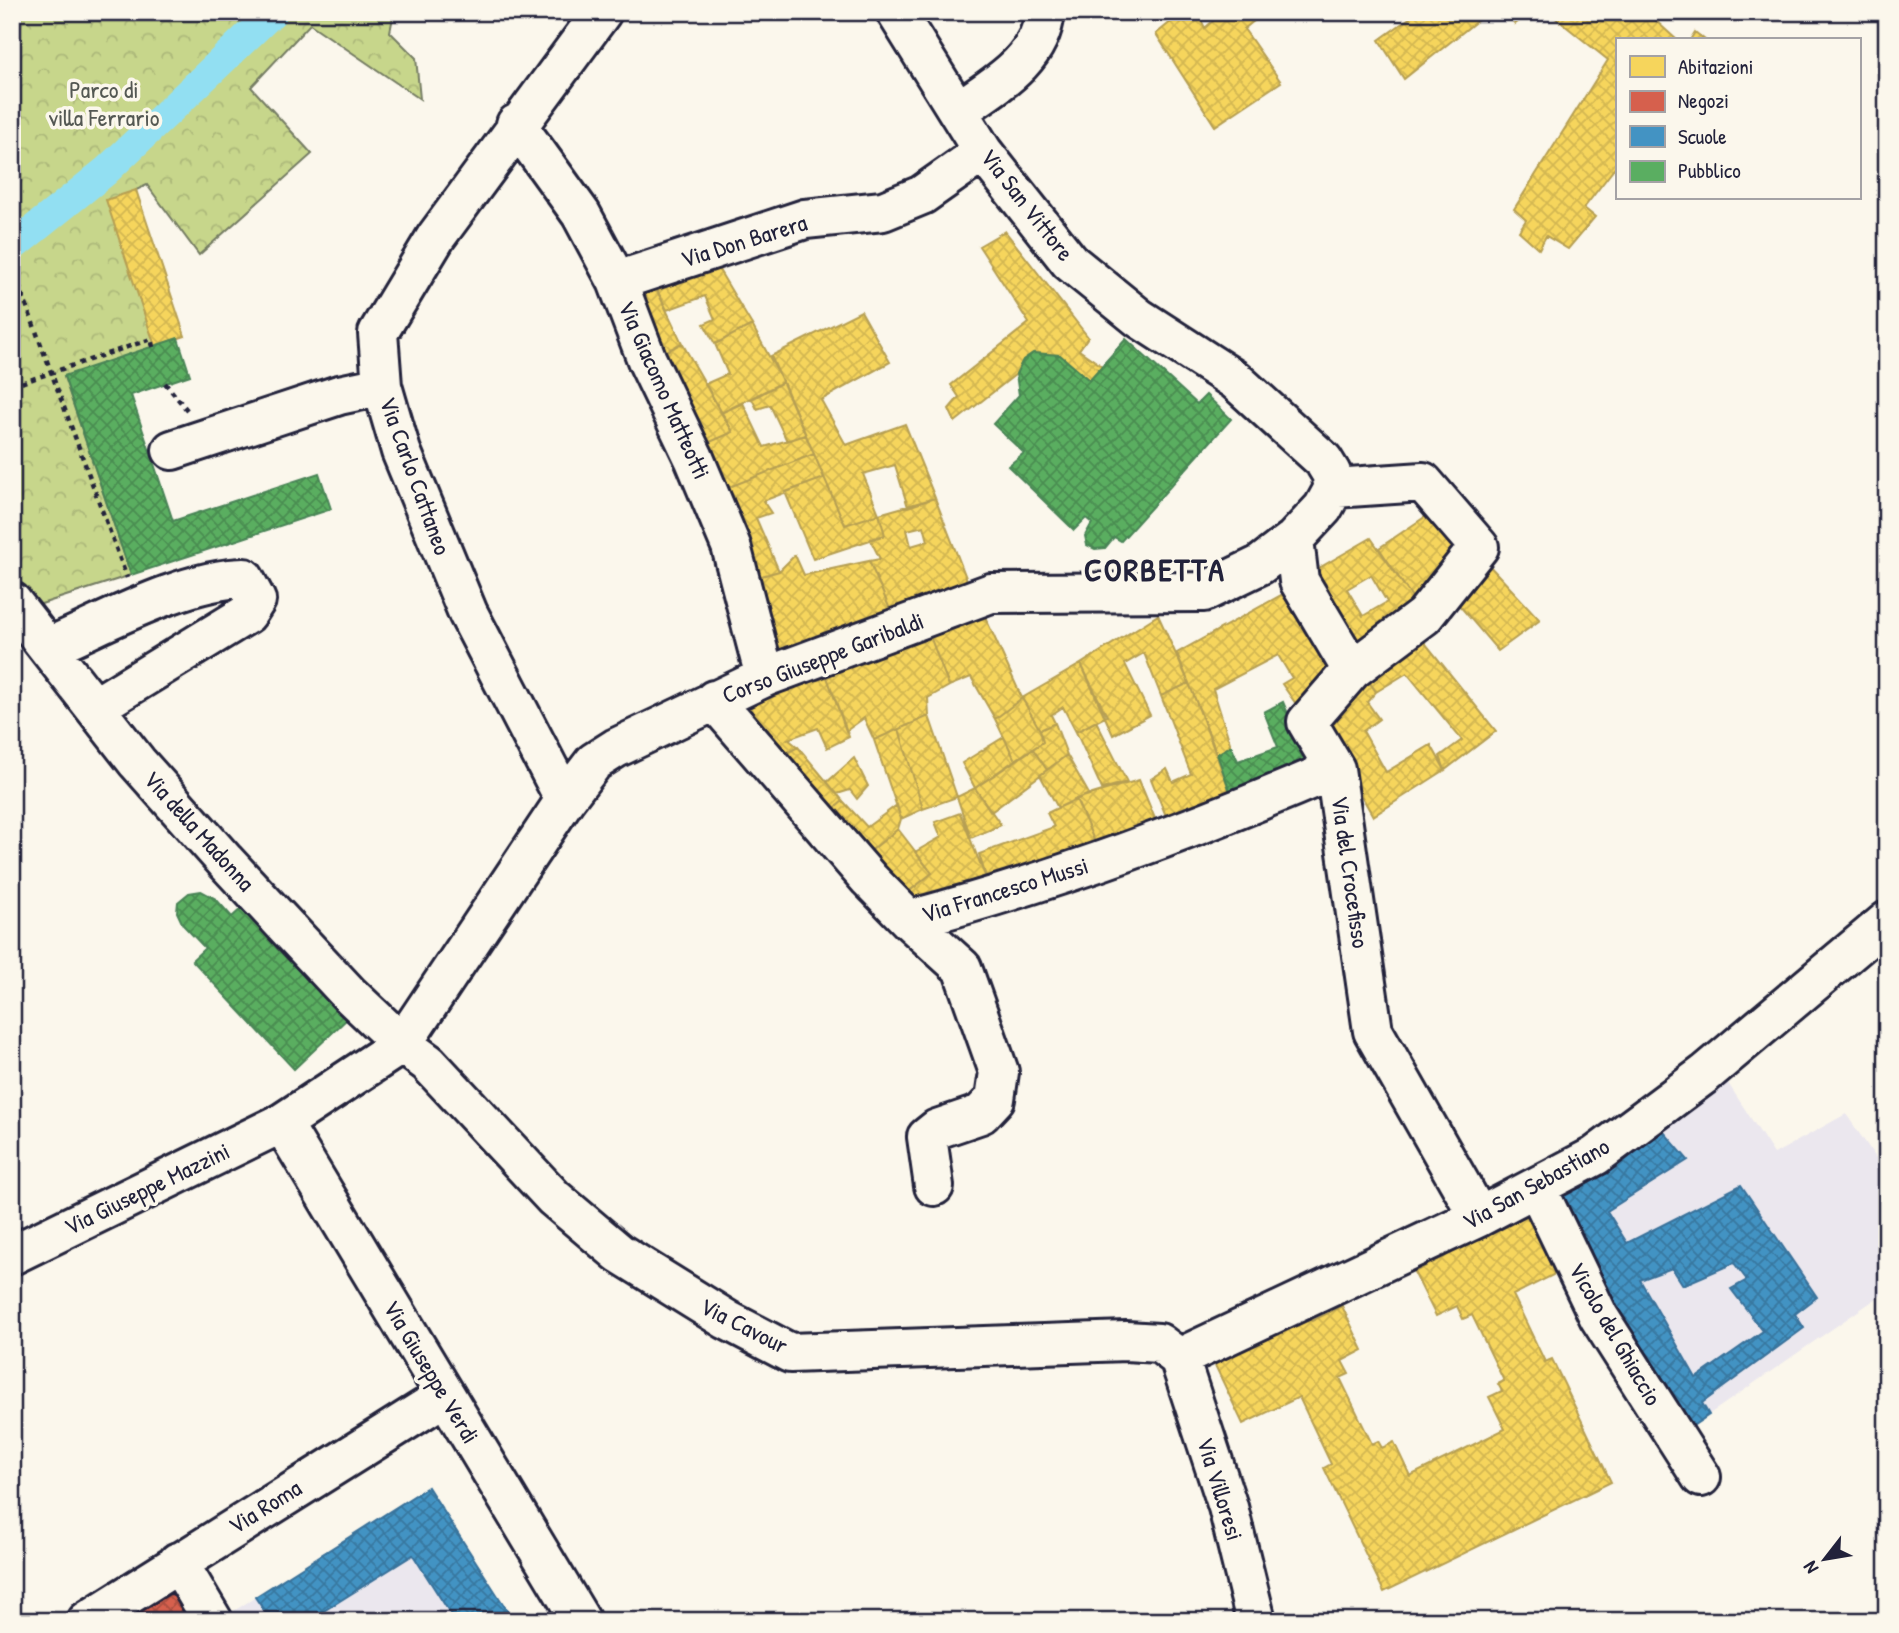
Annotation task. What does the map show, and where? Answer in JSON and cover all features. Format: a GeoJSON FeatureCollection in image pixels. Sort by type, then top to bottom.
{"type":"FeatureCollection","features":[{"type":"Feature","properties":{"kind":"street","name":"Via Carlo Cattaneo"},"geometry":{"type":"LineString","coordinates":[[565,800],[468,613],[401,451],[382,386],[378,333],[436,237],[516,124],[602,12]]}},
{"type":"Feature","properties":{"kind":"street","name":"Via San Vittore"},"geometry":{"type":"LineString","coordinates":[[896,12],[983,152],[1070,262],[1139,318],[1235,380],[1329,474]]}},
{"type":"Feature","properties":{"kind":"street"},"geometry":{"type":"LineString","coordinates":[[958,111],[1007,78],[1033,50],[1044,24],[1045,12]]}},
{"type":"Feature","properties":{"kind":"street","name":"Via Giacomo Matteotti"},"geometry":{"type":"LineString","coordinates":[[516,124],[581,214],[617,281],[647,360],[694,458],[731,547],[765,677]]}},
{"type":"Feature","properties":{"kind":"street","name":"Via Don Barera"},"geometry":{"type":"LineString","coordinates":[[617,281],[805,219],[883,211],[922,195],[983,152]]}},
{"type":"Feature","properties":{"kind":"street"},"geometry":{"type":"LineString","coordinates":[[172,450],[339,395],[382,386]]}},
{"type":"Feature","properties":{"kind":"street"},"geometry":{"type":"LineString","coordinates":[[1294,538],[1298,581],[1352,670],[1424,616],[1479,547],[1423,482],[1329,474]]}},
{"type":"Feature","properties":{"kind":"street","name":"Corso Giuseppe Garibaldi"},"geometry":{"type":"LineString","coordinates":[[402,1044],[565,800],[594,762],[714,700],[765,677],[991,593],[1204,592],[1260,565],[1294,538],[1324,508],[1329,474]]}},
{"type":"Feature","properties":{"kind":"street"},"geometry":{"type":"LineString","coordinates":[[49,647],[138,608],[218,579],[244,578],[256,600],[247,614],[95,707]]}},
{"type":"Feature","properties":{"kind":"street","name":"Via della Madonna"},"geometry":{"type":"LineString","coordinates":[[12,602],[137,762],[349,994],[402,1044]]}},
{"type":"Feature","properties":{"kind":"street","name":"Via del Crocefisso"},"geometry":{"type":"LineString","coordinates":[[1352,670],[1307,722],[1335,769],[1373,1031],[1479,1217]]}},
{"type":"Feature","properties":{"kind":"street","name":"Via Francesco Mussi"},"geometry":{"type":"LineString","coordinates":[[714,700],[869,879],[909,920],[994,897],[1199,827],[1335,769]]}},
{"type":"Feature","properties":{"kind":"street"},"geometry":{"type":"LineString","coordinates":[[909,920],[962,968],[999,1072],[995,1099],[981,1114],[937,1129],[927,1138],[934,1186]]}},
{"type":"Feature","properties":{"kind":"street","name":"Via San Sebastiano"},"geometry":{"type":"LineString","coordinates":[[1179,1358],[1479,1217],[1595,1156],[1706,1074],[1887,921]]}},
{"type":"Feature","properties":{"kind":"street","name":"Via Giuseppe Mazzini"},"geometry":{"type":"LineString","coordinates":[[12,1255],[282,1123],[402,1044]]}},
{"type":"Feature","properties":{"kind":"street","name":"Via Cavour"},"geometry":{"type":"LineString","coordinates":[[402,1044],[428,1063],[554,1198],[619,1253],[727,1320],[790,1353],[1126,1341],[1159,1343],[1179,1358]]}},
{"type":"Feature","properties":{"kind":"street","name":"Via Giuseppe Verdi"},"geometry":{"type":"LineString","coordinates":[[282,1123],[581,1621]]}},
{"type":"Feature","properties":{"kind":"street","name":"Vicolo del Ghiaccio"},"geometry":{"type":"LineString","coordinates":[[1537,1188],[1599,1317],[1701,1477]]}},
{"type":"Feature","properties":{"kind":"street","name":"Via Villoresi"},"geometry":{"type":"LineString","coordinates":[[1179,1358],[1227,1507],[1256,1621]]}},
{"type":"Feature","properties":{"kind":"street","name":"Via Roma"},"geometry":{"type":"LineString","coordinates":[[87,1621],[445,1396]]}},
{"type":"Feature","properties":{"kind":"street"},"geometry":{"type":"LineString","coordinates":[[178,1562],[213,1621]]}},
{"type":"Feature","properties":{"kind":"path"},"geometry":{"type":"LineString","coordinates":[[12,266],[138,608]]}},
{"type":"Feature","properties":{"kind":"path"},"geometry":{"type":"LineString","coordinates":[[12,386],[151,339],[153,346]]}},
{"type":"Feature","properties":{"kind":"shaded area"},"geometry":{"type":"Polygon","coordinates":[[[1726,1080],[1774,1154],[1846,1114],[1887,1174],[1887,1291],[1685,1431],[1559,1198],[1663,1131],[1726,1080]]]}},
{"type":"Feature","properties":{"kind":"shaded area"},"geometry":{"type":"Polygon","coordinates":[[[428,1487],[514,1621],[229,1621],[226,1616],[428,1487]]]}},
{"type":"Feature","properties":{"kind":"green space","name":"Parco di villa Ferrario"},"geometry":{"type":"Polygon","coordinates":[[[12,12],[394,12],[390,32],[416,58],[420,99],[310,24],[251,87],[312,154],[199,255],[147,185],[136,190],[155,346],[64,377],[131,575],[38,605],[12,578],[12,12]]]}},
{"type":"Feature","properties":{"kind":"building: Abitazioni"},"geometry":{"type":"Polygon","coordinates":[[[1183,12],[1197,12],[1205,28],[1223,12],[1265,12],[1244,29],[1281,82],[1215,126],[1156,34],[1183,12]]]}},
{"type":"Feature","properties":{"kind":"building: Abitazioni"},"geometry":{"type":"Polygon","coordinates":[[[1418,12],[1488,12],[1404,79],[1379,40],[1418,12]]]}},
{"type":"Feature","properties":{"kind":"building: Abitazioni"},"geometry":{"type":"Polygon","coordinates":[[[1506,12],[1531,12],[1515,24],[1506,12]]]}},
{"type":"Feature","properties":{"kind":"building: Abitazioni"},"geometry":{"type":"Polygon","coordinates":[[[1548,12],[1646,12],[1675,38],[1616,38],[1616,166],[1584,208],[1595,217],[1568,249],[1546,236],[1539,249],[1519,231],[1526,220],[1514,209],[1608,60],[1548,12]]]}},
{"type":"Feature","properties":{"kind":"building: Abitazioni"},"geometry":{"type":"Polygon","coordinates":[[[1695,32],[1702,38],[1691,38],[1695,32]]]}},
{"type":"Feature","properties":{"kind":"building: Abitazioni"},"geometry":{"type":"Polygon","coordinates":[[[136,190],[185,336],[155,346],[106,200],[136,190]]]}},
{"type":"Feature","properties":{"kind":"building: Abitazioni"},"geometry":{"type":"Polygon","coordinates":[[[1005,231],[1088,337],[1079,350],[1102,366],[1089,380],[1060,355],[1033,353],[1023,360],[1016,374],[955,422],[949,409],[959,397],[951,385],[1029,323],[979,246],[1005,231]]]}},
{"type":"Feature","properties":{"kind":"building: Abitazioni"},"geometry":{"type":"Polygon","coordinates":[[[713,260],[752,325],[715,344],[704,324],[715,319],[705,296],[667,310],[653,282],[713,260]]]}},
{"type":"Feature","properties":{"kind":"building: Abitazioni"},"geometry":{"type":"Polygon","coordinates":[[[653,282],[682,343],[657,356],[638,287],[653,282]]]}},
{"type":"Feature","properties":{"kind":"building: Abitazioni"},"geometry":{"type":"Polygon","coordinates":[[[861,311],[890,362],[821,400],[846,445],[905,424],[935,498],[908,507],[895,465],[863,474],[879,514],[845,525],[771,356],[861,311]]]}},
{"type":"Feature","properties":{"kind":"building: Abitazioni"},"geometry":{"type":"Polygon","coordinates":[[[752,325],[783,382],[721,413],[705,384],[728,374],[715,344],[752,325]]]}},
{"type":"Feature","properties":{"kind":"building: Abitazioni"},"geometry":{"type":"Polygon","coordinates":[[[682,343],[733,432],[703,445],[657,356],[682,343]]]}},
{"type":"Feature","properties":{"kind":"building: Abitazioni"},"geometry":{"type":"Polygon","coordinates":[[[783,382],[806,435],[787,441],[770,405],[757,409],[752,399],[783,382]]]}},
{"type":"Feature","properties":{"kind":"building: Abitazioni"},"geometry":{"type":"Polygon","coordinates":[[[743,403],[764,447],[806,435],[814,454],[724,489],[703,445],[733,432],[721,413],[743,403]]]}},
{"type":"Feature","properties":{"kind":"building: Abitazioni"},"geometry":{"type":"Polygon","coordinates":[[[814,454],[824,478],[763,501],[771,513],[756,518],[779,571],[751,579],[724,489],[814,454]]]}},
{"type":"Feature","properties":{"kind":"building: Abitazioni"},"geometry":{"type":"Polygon","coordinates":[[[824,478],[845,525],[879,514],[885,535],[813,559],[785,492],[824,478]]]}},
{"type":"Feature","properties":{"kind":"building: Abitazioni"},"geometry":{"type":"Polygon","coordinates":[[[935,498],[970,588],[893,616],[869,561],[880,559],[870,539],[885,535],[879,514],[935,498]],[[924,526],[907,530],[911,546],[928,541],[924,526]]]}},
{"type":"Feature","properties":{"kind":"building: Abitazioni"},"geometry":{"type":"Polygon","coordinates":[[[1435,510],[1466,544],[1418,606],[1379,548],[1435,510]]]}},
{"type":"Feature","properties":{"kind":"building: Abitazioni"},"geometry":{"type":"Polygon","coordinates":[[[1371,538],[1418,606],[1355,656],[1305,576],[1371,538]],[[1371,575],[1347,589],[1363,616],[1387,602],[1371,575]]]}},
{"type":"Feature","properties":{"kind":"building: Abitazioni"},"geometry":{"type":"Polygon","coordinates":[[[795,555],[804,575],[869,561],[893,616],[771,657],[751,579],[779,571],[795,555]]]}},
{"type":"Feature","properties":{"kind":"building: Abitazioni"},"geometry":{"type":"Polygon","coordinates":[[[1485,561],[1540,620],[1498,651],[1453,598],[1485,561]]]}},
{"type":"Feature","properties":{"kind":"building: Abitazioni"},"geometry":{"type":"Polygon","coordinates":[[[1290,590],[1338,664],[1301,711],[1282,684],[1292,678],[1278,655],[1213,689],[1231,746],[1217,754],[1177,653],[1290,590]]]}},
{"type":"Feature","properties":{"kind":"building: Abitazioni"},"geometry":{"type":"Polygon","coordinates":[[[982,610],[1022,698],[995,719],[971,677],[949,686],[928,631],[982,610]]]}},
{"type":"Feature","properties":{"kind":"building: Abitazioni"},"geometry":{"type":"Polygon","coordinates":[[[1158,615],[1189,683],[1161,696],[1144,653],[1125,664],[1150,715],[1113,735],[1081,664],[1158,615]]]}},
{"type":"Feature","properties":{"kind":"building: Abitazioni"},"geometry":{"type":"Polygon","coordinates":[[[928,631],[949,686],[928,698],[929,716],[874,740],[864,718],[846,731],[827,677],[928,631]]]}},
{"type":"Feature","properties":{"kind":"building: Abitazioni"},"geometry":{"type":"Polygon","coordinates":[[[1417,633],[1496,731],[1445,770],[1440,756],[1462,740],[1407,673],[1376,692],[1364,674],[1417,633]]]}},
{"type":"Feature","properties":{"kind":"building: Abitazioni"},"geometry":{"type":"Polygon","coordinates":[[[1081,664],[1107,716],[1076,732],[1063,707],[1051,715],[1055,723],[1040,730],[1022,698],[1081,664]]]}},
{"type":"Feature","properties":{"kind":"building: Abitazioni"},"geometry":{"type":"Polygon","coordinates":[[[1364,674],[1376,692],[1367,702],[1379,719],[1363,731],[1386,772],[1431,745],[1445,770],[1373,816],[1320,723],[1364,674]]]}},
{"type":"Feature","properties":{"kind":"building: Abitazioni"},"geometry":{"type":"Polygon","coordinates":[[[827,677],[849,737],[827,748],[818,728],[788,739],[798,747],[776,759],[739,706],[827,677]]]}},
{"type":"Feature","properties":{"kind":"building: Abitazioni"},"geometry":{"type":"Polygon","coordinates":[[[1189,683],[1232,797],[1168,821],[1151,779],[1167,769],[1173,782],[1191,774],[1161,696],[1189,683]]]}},
{"type":"Feature","properties":{"kind":"building: Abitazioni"},"geometry":{"type":"Polygon","coordinates":[[[1022,698],[1040,730],[1043,742],[1015,760],[995,719],[1022,698]]]}},
{"type":"Feature","properties":{"kind":"building: Abitazioni"},"geometry":{"type":"Polygon","coordinates":[[[929,716],[957,797],[923,809],[899,729],[929,716]]]}},
{"type":"Feature","properties":{"kind":"building: Abitazioni"},"geometry":{"type":"Polygon","coordinates":[[[1096,721],[1127,782],[1102,789],[1076,732],[1096,721]]]}},
{"type":"Feature","properties":{"kind":"building: Abitazioni"},"geometry":{"type":"Polygon","coordinates":[[[1055,723],[1067,755],[1047,770],[1033,749],[1043,742],[1040,730],[1055,723]]]}},
{"type":"Feature","properties":{"kind":"building: Abitazioni"},"geometry":{"type":"Polygon","coordinates":[[[899,729],[923,809],[901,819],[874,740],[899,729]]]}},
{"type":"Feature","properties":{"kind":"building: Abitazioni"},"geometry":{"type":"Polygon","coordinates":[[[1004,737],[1015,760],[975,788],[962,763],[1004,737]]]}},
{"type":"Feature","properties":{"kind":"building: Abitazioni"},"geometry":{"type":"Polygon","coordinates":[[[798,747],[843,801],[828,814],[776,759],[798,747]]]}},
{"type":"Feature","properties":{"kind":"building: Abitazioni"},"geometry":{"type":"Polygon","coordinates":[[[1033,749],[1047,770],[991,812],[975,788],[1033,749]]]}},
{"type":"Feature","properties":{"kind":"building: Abitazioni"},"geometry":{"type":"Polygon","coordinates":[[[1067,755],[1089,794],[1058,808],[1040,775],[1067,755]]]}},
{"type":"Feature","properties":{"kind":"building: Abitazioni"},"geometry":{"type":"Polygon","coordinates":[[[854,758],[868,786],[857,799],[850,790],[837,794],[827,782],[854,758]]]}},
{"type":"Feature","properties":{"kind":"building: Abitazioni"},"geometry":{"type":"Polygon","coordinates":[[[1139,780],[1158,826],[1097,847],[1076,799],[1139,780]]]}},
{"type":"Feature","properties":{"kind":"building: Abitazioni"},"geometry":{"type":"Polygon","coordinates":[[[975,788],[1001,825],[971,838],[957,797],[975,788]]]}},
{"type":"Feature","properties":{"kind":"building: Abitazioni"},"geometry":{"type":"Polygon","coordinates":[[[1076,799],[1097,847],[990,890],[979,854],[1054,827],[1047,813],[1076,799]]]}},
{"type":"Feature","properties":{"kind":"building: Abitazioni"},"geometry":{"type":"Polygon","coordinates":[[[843,801],[867,827],[897,805],[901,819],[898,829],[867,854],[828,814],[843,801]]]}},
{"type":"Feature","properties":{"kind":"building: Abitazioni"},"geometry":{"type":"Polygon","coordinates":[[[960,813],[987,881],[919,903],[908,892],[932,873],[915,852],[941,837],[935,822],[960,813]]]}},
{"type":"Feature","properties":{"kind":"building: Abitazioni"},"geometry":{"type":"Polygon","coordinates":[[[898,829],[932,873],[901,898],[867,854],[898,829]]]}},
{"type":"Feature","properties":{"kind":"building: Abitazioni"},"geometry":{"type":"Polygon","coordinates":[[[1536,1205],[1567,1268],[1513,1295],[1545,1362],[1552,1359],[1611,1482],[1384,1592],[1324,1468],[1331,1464],[1299,1397],[1243,1424],[1213,1361],[1309,1315],[1312,1321],[1342,1306],[1363,1350],[1342,1361],[1349,1374],[1340,1378],[1372,1444],[1378,1441],[1382,1448],[1394,1442],[1410,1476],[1505,1429],[1489,1397],[1502,1391],[1498,1384],[1504,1381],[1472,1315],[1463,1319],[1457,1306],[1436,1316],[1414,1272],[1444,1257],[1441,1251],[1536,1205]]]}},
{"type":"Feature","properties":{"kind":"building: Negozi"},"geometry":{"type":"Polygon","coordinates":[[[164,1594],[176,1596],[191,1621],[121,1621],[164,1594]]]}},
{"type":"Feature","properties":{"kind":"building: Scuole"},"geometry":{"type":"Polygon","coordinates":[[[1663,1131],[1688,1160],[1607,1211],[1627,1243],[1741,1185],[1817,1297],[1795,1314],[1804,1328],[1702,1403],[1709,1415],[1685,1431],[1591,1281],[1559,1198],[1663,1131]],[[1734,1263],[1683,1285],[1672,1268],[1640,1280],[1696,1378],[1763,1331],[1731,1289],[1747,1280],[1734,1263]]]}},
{"type":"Feature","properties":{"kind":"building: Scuole"},"geometry":{"type":"Polygon","coordinates":[[[428,1487],[514,1621],[455,1621],[413,1555],[319,1614],[324,1621],[271,1621],[255,1597],[428,1487]]]}},
{"type":"Feature","properties":{"kind":"building: Pubblico"},"geometry":{"type":"Polygon","coordinates":[[[178,338],[190,375],[131,395],[173,521],[319,473],[331,509],[131,575],[64,376],[178,338]]]}},
{"type":"Feature","properties":{"kind":"building: Pubblico"},"geometry":{"type":"Polygon","coordinates":[[[1126,339],[1197,404],[1206,395],[1231,419],[1121,541],[1114,537],[1105,548],[1095,549],[1087,545],[1085,536],[1092,523],[1086,518],[1074,530],[1008,466],[1024,453],[993,424],[1019,395],[1016,374],[1023,360],[1033,353],[1060,355],[1089,380],[1126,339]]]}},
{"type":"Feature","properties":{"kind":"building: Pubblico"},"geometry":{"type":"Polygon","coordinates":[[[1283,702],[1308,761],[1232,797],[1217,754],[1231,746],[1238,761],[1278,747],[1264,712],[1283,702]]]}},
{"type":"Feature","properties":{"kind":"building: Pubblico"},"geometry":{"type":"Polygon","coordinates":[[[201,891],[216,899],[232,917],[243,907],[347,1019],[294,1069],[192,960],[205,948],[183,925],[177,912],[178,902],[189,893],[201,891]]]}},
{"type":"Feature","properties":{"kind":"waterway"},"geometry":{"type":"LineString","coordinates":[[12,247],[106,171],[273,12]]}},
{"type":"Feature","properties":{"kind":"district","name":"CORBETTA"},"geometry":{"type":"Point","coordinates":[1155,570]}}]}
